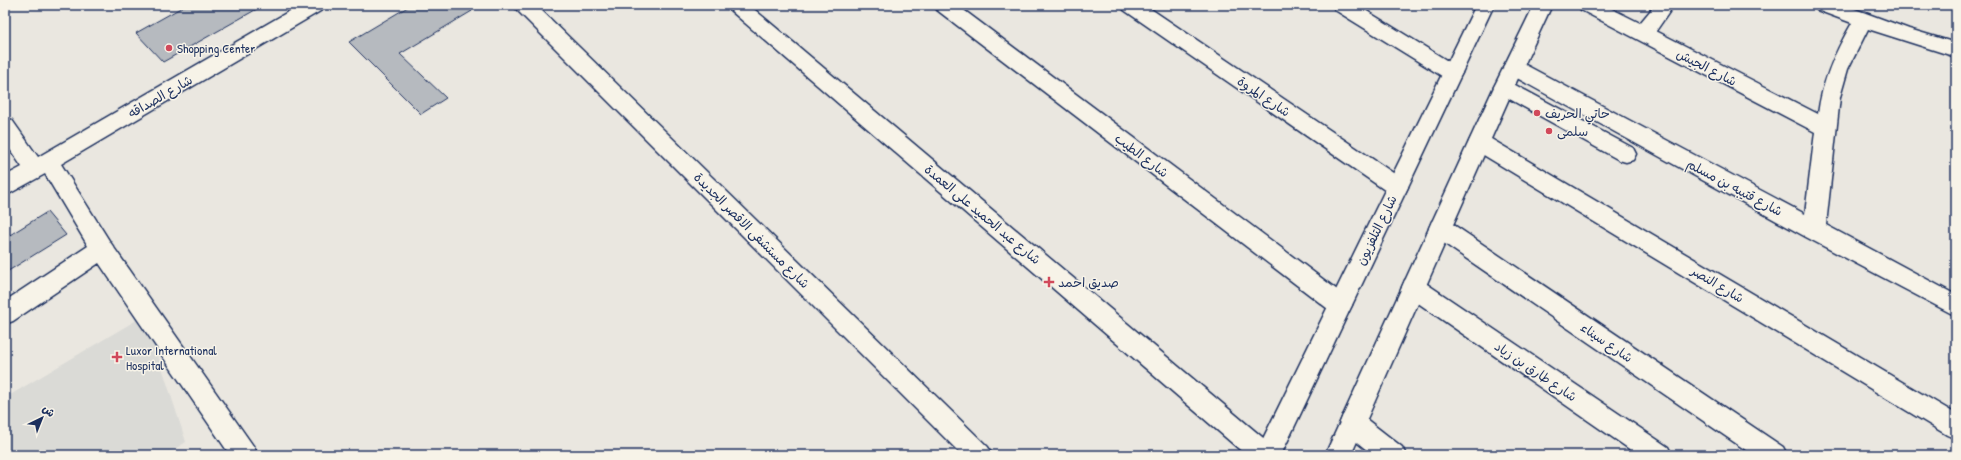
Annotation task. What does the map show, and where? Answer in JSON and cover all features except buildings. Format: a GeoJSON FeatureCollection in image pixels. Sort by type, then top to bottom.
{"type":"FeatureCollection","features":[{"type":"Feature","properties":{"kind":"street","name":"شارع الصداقه"},"geometry":{"type":"LineString","coordinates":[[5,187],[315,5]]}},
{"type":"Feature","properties":{"kind":"street","name":"شارع مستشفى الاقصر الجديدة"},"geometry":{"type":"LineString","coordinates":[[524,5],[979,455]]}},
{"type":"Feature","properties":{"kind":"street","name":"شارع عبد الحميد على العمدة"},"geometry":{"type":"LineString","coordinates":[[737,5],[1266,455]]}},
{"type":"Feature","properties":{"kind":"street","name":"شارع الطيب"},"geometry":{"type":"LineString","coordinates":[[944,5],[1340,305]]}},
{"type":"Feature","properties":{"kind":"street","name":"شارع المروة"},"geometry":{"type":"LineString","coordinates":[[1131,5],[1397,187]]}},
{"type":"Feature","properties":{"kind":"street"},"geometry":{"type":"LineString","coordinates":[[1342,5],[1452,73]]}},
{"type":"Feature","properties":{"kind":"street","name":"شارع التلفزيون"},"geometry":{"type":"LineString","coordinates":[[1266,455],[1485,5]]}},
{"type":"Feature","properties":{"kind":"street"},"geometry":{"type":"LineString","coordinates":[[1338,455],[1513,67],[1543,5]]}},
{"type":"Feature","properties":{"kind":"street","name":"شارع الجيش"},"geometry":{"type":"LineString","coordinates":[[1588,5],[1826,128]]}},
{"type":"Feature","properties":{"kind":"street"},"geometry":{"type":"LineString","coordinates":[[1643,34],[1665,5]]}},
{"type":"Feature","properties":{"kind":"street"},"geometry":{"type":"LineString","coordinates":[[1824,5],[1862,20],[1956,50]]}},
{"type":"Feature","properties":{"kind":"street"},"geometry":{"type":"LineString","coordinates":[[1814,230],[1830,97],[1838,69],[1862,20]]}},
{"type":"Feature","properties":{"kind":"street","name":"شارع قتيبه بن مسلم"},"geometry":{"type":"LineString","coordinates":[[1513,67],[1956,306]]}},
{"type":"Feature","properties":{"kind":"street"},"geometry":{"type":"LineString","coordinates":[[1504,87],[1626,154]]}},
{"type":"Feature","properties":{"kind":"street"},"geometry":{"type":"LineString","coordinates":[[5,126],[42,165],[245,455]]}},
{"type":"Feature","properties":{"kind":"street","name":"شارع النصر"},"geometry":{"type":"LineString","coordinates":[[1479,142],[1956,427]]}},
{"type":"Feature","properties":{"kind":"street","name":"شارع سيناء"},"geometry":{"type":"LineString","coordinates":[[1440,228],[1774,455]]}},
{"type":"Feature","properties":{"kind":"street"},"geometry":{"type":"LineString","coordinates":[[5,314],[102,249]]}},
{"type":"Feature","properties":{"kind":"street","name":"شارع طارق بن زياد"},"geometry":{"type":"LineString","coordinates":[[1413,287],[1659,455]]}},
{"type":"Feature","properties":{"kind":"street"},"geometry":{"type":"LineString","coordinates":[[1352,423],[1393,455]]}},
{"type":"Feature","properties":{"kind":"shaded area","name":"Luxor International Hospital"},"geometry":{"type":"Polygon","coordinates":[[[145,315],[186,442],[165,455],[5,455],[5,398],[145,315]]]}},
{"type":"Feature","properties":{"kind":"place","name":"Shopping Center"},"geometry":{"type":"Point","coordinates":[169,48]}},
{"type":"Feature","properties":{"kind":"place","name":"حاتي الحريف"},"geometry":{"type":"Point","coordinates":[1537,113]}},
{"type":"Feature","properties":{"kind":"place","name":"سلمى"},"geometry":{"type":"Point","coordinates":[1549,131]}},
{"type":"Feature","properties":{"kind":"place","name":"صديق احمد"},"geometry":{"type":"Point","coordinates":[1049,282]}},
{"type":"Feature","properties":{"kind":"place","name":"Luxor International Hospital"},"geometry":{"type":"Point","coordinates":[117,357]}}]}
